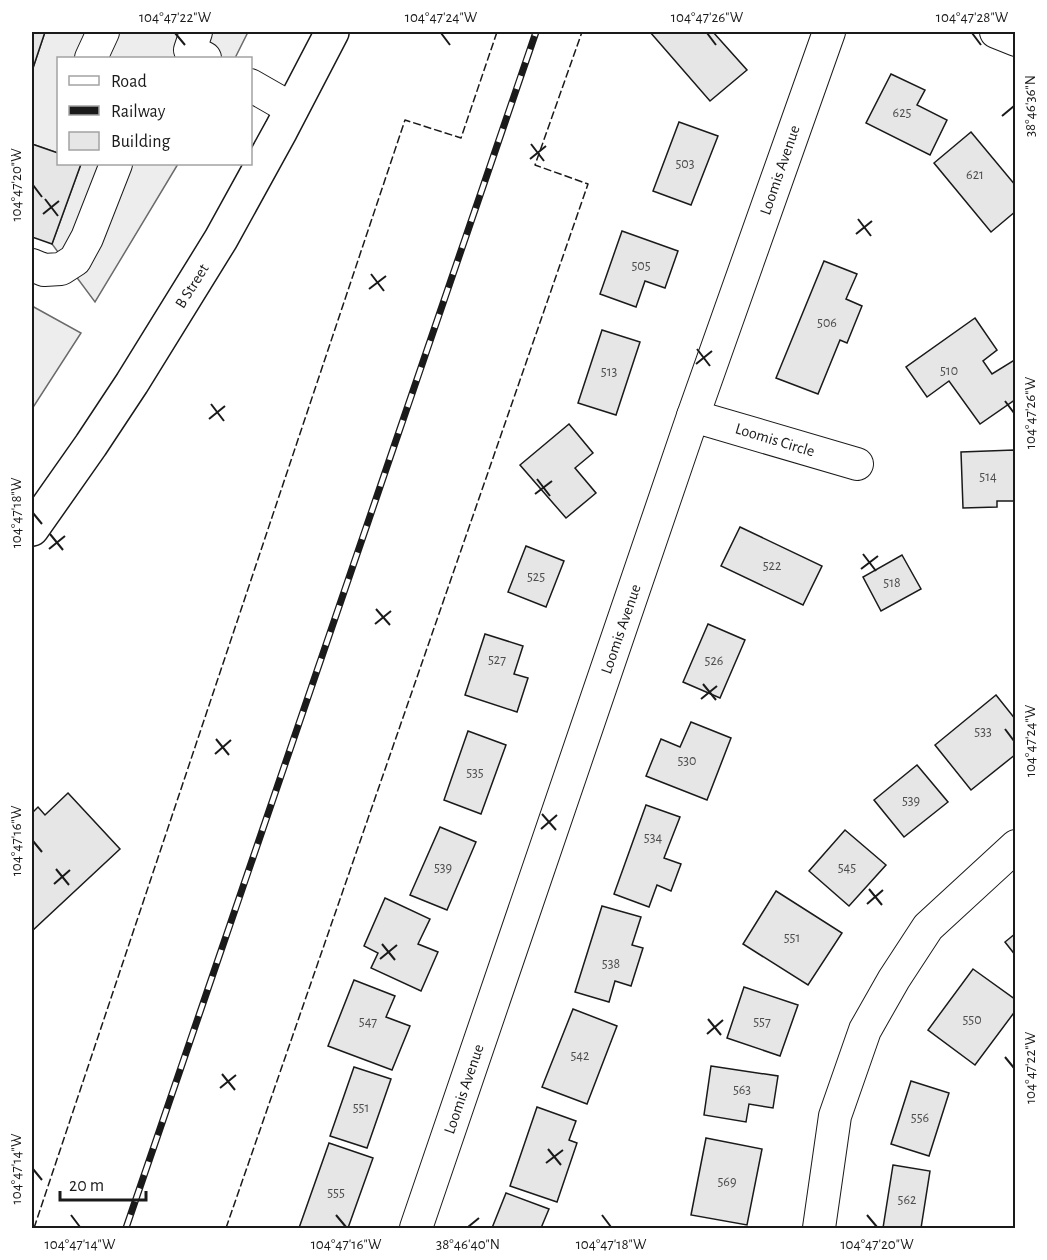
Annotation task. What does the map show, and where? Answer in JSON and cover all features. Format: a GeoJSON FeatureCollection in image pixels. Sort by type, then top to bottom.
{"type":"FeatureCollection","features":[{"type":"Feature","properties":{"kind":"main road","name":"B Street"},"geometry":{"type":"LineString","coordinates":[[32,529],[132,383],[221,239],[332,32]]}},
{"type":"Feature","properties":{"kind":"street"},"geometry":{"type":"LineString","coordinates":[[91,57],[103,32]]}},
{"type":"Feature","properties":{"kind":"street","name":"Loomis Avenue"},"geometry":{"type":"LineString","coordinates":[[416,1228],[693,416],[829,32]]}},
{"type":"Feature","properties":{"kind":"street"},"geometry":{"type":"LineString","coordinates":[[996,32],[1016,40]]}},
{"type":"Feature","properties":{"kind":"street"},"geometry":{"type":"LineString","coordinates":[[252,86],[292,109]]}},
{"type":"Feature","properties":{"kind":"street"},"geometry":{"type":"LineString","coordinates":[[32,265],[44,270],[62,269],[75,260],[87,238],[116,165]]}},
{"type":"Feature","properties":{"kind":"street","name":"Loomis Circle"},"geometry":{"type":"LineString","coordinates":[[693,416],[856,464]]}},
{"type":"Feature","properties":{"kind":"street"},"geometry":{"type":"LineString","coordinates":[[819,1228],[835,1116],[865,1030],[894,979],[928,927],[1016,846]]}},
{"type":"Feature","properties":{"kind":"shaded area"},"geometry":{"type":"Polygon","coordinates":[[[45,32],[248,32],[236,57],[57,57],[57,153],[32,144],[32,71],[45,32]]]}},
{"type":"Feature","properties":{"kind":"shaded area"},"geometry":{"type":"Polygon","coordinates":[[[81,165],[177,165],[95,302],[52,244],[81,165]]]}},
{"type":"Feature","properties":{"kind":"shaded area"},"geometry":{"type":"Polygon","coordinates":[[[32,306],[81,333],[32,409],[32,306]]]}},
{"type":"Feature","properties":{"kind":"building"},"geometry":{"type":"Polygon","coordinates":[[[32,32],[45,32],[32,71],[32,32]]]}},
{"type":"Feature","properties":{"kind":"building"},"geometry":{"type":"Polygon","coordinates":[[[650,32],[713,32],[747,70],[710,101],[650,32]]]}},
{"type":"Feature","properties":{"kind":"building"},"geometry":{"type":"Polygon","coordinates":[[[891,74],[925,90],[917,105],[947,120],[930,155],[866,123],[891,74]]]}},
{"type":"Feature","properties":{"kind":"building"},"geometry":{"type":"Polygon","coordinates":[[[679,122],[718,136],[691,205],[653,191],[679,122]]]}},
{"type":"Feature","properties":{"kind":"building"},"geometry":{"type":"Polygon","coordinates":[[[971,132],[1016,186],[1016,211],[991,232],[934,163],[971,132]]]}},
{"type":"Feature","properties":{"kind":"building"},"geometry":{"type":"Polygon","coordinates":[[[32,144],[57,153],[57,165],[81,165],[52,244],[32,237],[32,144]]]}},
{"type":"Feature","properties":{"kind":"building"},"geometry":{"type":"Polygon","coordinates":[[[622,231],[678,251],[665,288],[645,281],[636,307],[600,294],[622,231]]]}},
{"type":"Feature","properties":{"kind":"building"},"geometry":{"type":"Polygon","coordinates":[[[824,261],[857,274],[846,299],[862,306],[847,343],[840,340],[818,394],[776,378],[824,261]]]}},
{"type":"Feature","properties":{"kind":"building"},"geometry":{"type":"Polygon","coordinates":[[[975,318],[997,350],[983,361],[992,374],[1016,359],[1016,399],[980,424],[949,381],[927,397],[906,367],[975,318]]]}},
{"type":"Feature","properties":{"kind":"building"},"geometry":{"type":"Polygon","coordinates":[[[602,330],[640,342],[616,415],[578,403],[602,330]]]}},
{"type":"Feature","properties":{"kind":"building"},"geometry":{"type":"Polygon","coordinates":[[[569,424],[593,453],[575,468],[596,493],[566,518],[520,465],[569,424]]]}},
{"type":"Feature","properties":{"kind":"building"},"geometry":{"type":"Polygon","coordinates":[[[1014,450],[1015,501],[997,501],[997,507],[963,508],[961,452],[1014,450]]]}},
{"type":"Feature","properties":{"kind":"building"},"geometry":{"type":"Polygon","coordinates":[[[740,527],[822,566],[803,605],[721,566],[740,527]]]}},
{"type":"Feature","properties":{"kind":"building"},"geometry":{"type":"Polygon","coordinates":[[[526,546],[564,561],[546,607],[508,592],[526,546]]]}},
{"type":"Feature","properties":{"kind":"building"},"geometry":{"type":"Polygon","coordinates":[[[902,555],[921,589],[881,611],[863,577],[902,555]]]}},
{"type":"Feature","properties":{"kind":"building"},"geometry":{"type":"Polygon","coordinates":[[[708,624],[745,640],[720,698],[683,682],[708,624]]]}},
{"type":"Feature","properties":{"kind":"building"},"geometry":{"type":"Polygon","coordinates":[[[485,634],[523,646],[514,674],[528,678],[517,712],[465,695],[485,634]]]}},
{"type":"Feature","properties":{"kind":"building"},"geometry":{"type":"Polygon","coordinates":[[[996,695],[1016,720],[1016,754],[971,790],[935,745],[996,695]]]}},
{"type":"Feature","properties":{"kind":"building"},"geometry":{"type":"Polygon","coordinates":[[[691,722],[731,738],[707,800],[646,776],[661,739],[680,747],[691,722]]]}},
{"type":"Feature","properties":{"kind":"building"},"geometry":{"type":"Polygon","coordinates":[[[468,731],[506,745],[481,814],[444,800],[468,731]]]}},
{"type":"Feature","properties":{"kind":"building"},"geometry":{"type":"Polygon","coordinates":[[[917,765],[948,802],[904,837],[874,800],[917,765]]]}},
{"type":"Feature","properties":{"kind":"building"},"geometry":{"type":"Polygon","coordinates":[[[68,793],[120,849],[32,931],[32,813],[38,807],[45,815],[68,793]]]}},
{"type":"Feature","properties":{"kind":"building"},"geometry":{"type":"Polygon","coordinates":[[[646,805],[680,817],[664,858],[681,864],[671,891],[657,885],[649,907],[614,894],[646,805]]]}},
{"type":"Feature","properties":{"kind":"building"},"geometry":{"type":"Polygon","coordinates":[[[440,827],[476,842],[447,910],[410,895],[440,827]]]}},
{"type":"Feature","properties":{"kind":"building"},"geometry":{"type":"Polygon","coordinates":[[[845,830],[886,865],[849,906],[809,871],[845,830]]]}},
{"type":"Feature","properties":{"kind":"building"},"geometry":{"type":"Polygon","coordinates":[[[776,891],[842,933],[808,985],[743,944],[776,891]]]}},
{"type":"Feature","properties":{"kind":"building"},"geometry":{"type":"Polygon","coordinates":[[[385,898],[430,919],[418,944],[438,952],[421,991],[371,968],[378,953],[364,946],[385,898]]]}},
{"type":"Feature","properties":{"kind":"building"},"geometry":{"type":"Polygon","coordinates":[[[602,906],[641,917],[632,945],[643,948],[631,986],[615,981],[609,1002],[575,992],[602,906]]]}},
{"type":"Feature","properties":{"kind":"building"},"geometry":{"type":"Polygon","coordinates":[[[1016,933],[1016,956],[1005,942],[1016,933]]]}},
{"type":"Feature","properties":{"kind":"building"},"geometry":{"type":"Polygon","coordinates":[[[973,969],[1016,1000],[1016,1010],[975,1065],[928,1030],[973,969]]]}},
{"type":"Feature","properties":{"kind":"building"},"geometry":{"type":"Polygon","coordinates":[[[354,980],[395,996],[386,1017],[410,1026],[392,1070],[328,1046],[354,980]]]}},
{"type":"Feature","properties":{"kind":"building"},"geometry":{"type":"Polygon","coordinates":[[[744,987],[798,1005],[780,1056],[727,1038],[744,987]]]}},
{"type":"Feature","properties":{"kind":"building"},"geometry":{"type":"Polygon","coordinates":[[[573,1009],[617,1026],[587,1104],[542,1087],[573,1009]]]}},
{"type":"Feature","properties":{"kind":"building"},"geometry":{"type":"Polygon","coordinates":[[[711,1066],[778,1076],[773,1108],[749,1104],[746,1122],[704,1115],[711,1066]]]}},
{"type":"Feature","properties":{"kind":"building"},"geometry":{"type":"Polygon","coordinates":[[[354,1067],[391,1079],[367,1148],[330,1136],[354,1067]]]}},
{"type":"Feature","properties":{"kind":"building"},"geometry":{"type":"Polygon","coordinates":[[[911,1081],[949,1093],[929,1156],[891,1144],[911,1081]]]}},
{"type":"Feature","properties":{"kind":"building"},"geometry":{"type":"Polygon","coordinates":[[[537,1107],[576,1121],[569,1140],[577,1143],[557,1202],[510,1186],[537,1107]]]}},
{"type":"Feature","properties":{"kind":"building"},"geometry":{"type":"Polygon","coordinates":[[[706,1138],[762,1149],[747,1225],[691,1215],[706,1138]]]}},
{"type":"Feature","properties":{"kind":"building"},"geometry":{"type":"Polygon","coordinates":[[[329,1143],[373,1158],[348,1228],[299,1228],[329,1143]]]}},
{"type":"Feature","properties":{"kind":"building"},"geometry":{"type":"Polygon","coordinates":[[[893,1165],[930,1171],[921,1228],[883,1228],[893,1165]]]}},
{"type":"Feature","properties":{"kind":"building"},"geometry":{"type":"Polygon","coordinates":[[[506,1193],[549,1209],[541,1228],[492,1228],[506,1193]]]}},
{"type":"Feature","properties":{"kind":"railway"},"geometry":{"type":"LineString","coordinates":[[126,1228],[536,32]]}},
{"type":"Feature","properties":{"kind":"fence"},"geometry":{"type":"LineString","coordinates":[[34,1228],[405,120],[461,138],[497,32]]}},
{"type":"Feature","properties":{"kind":"fence"},"geometry":{"type":"LineString","coordinates":[[226,1228],[588,184],[535,165],[582,32]]}}]}
